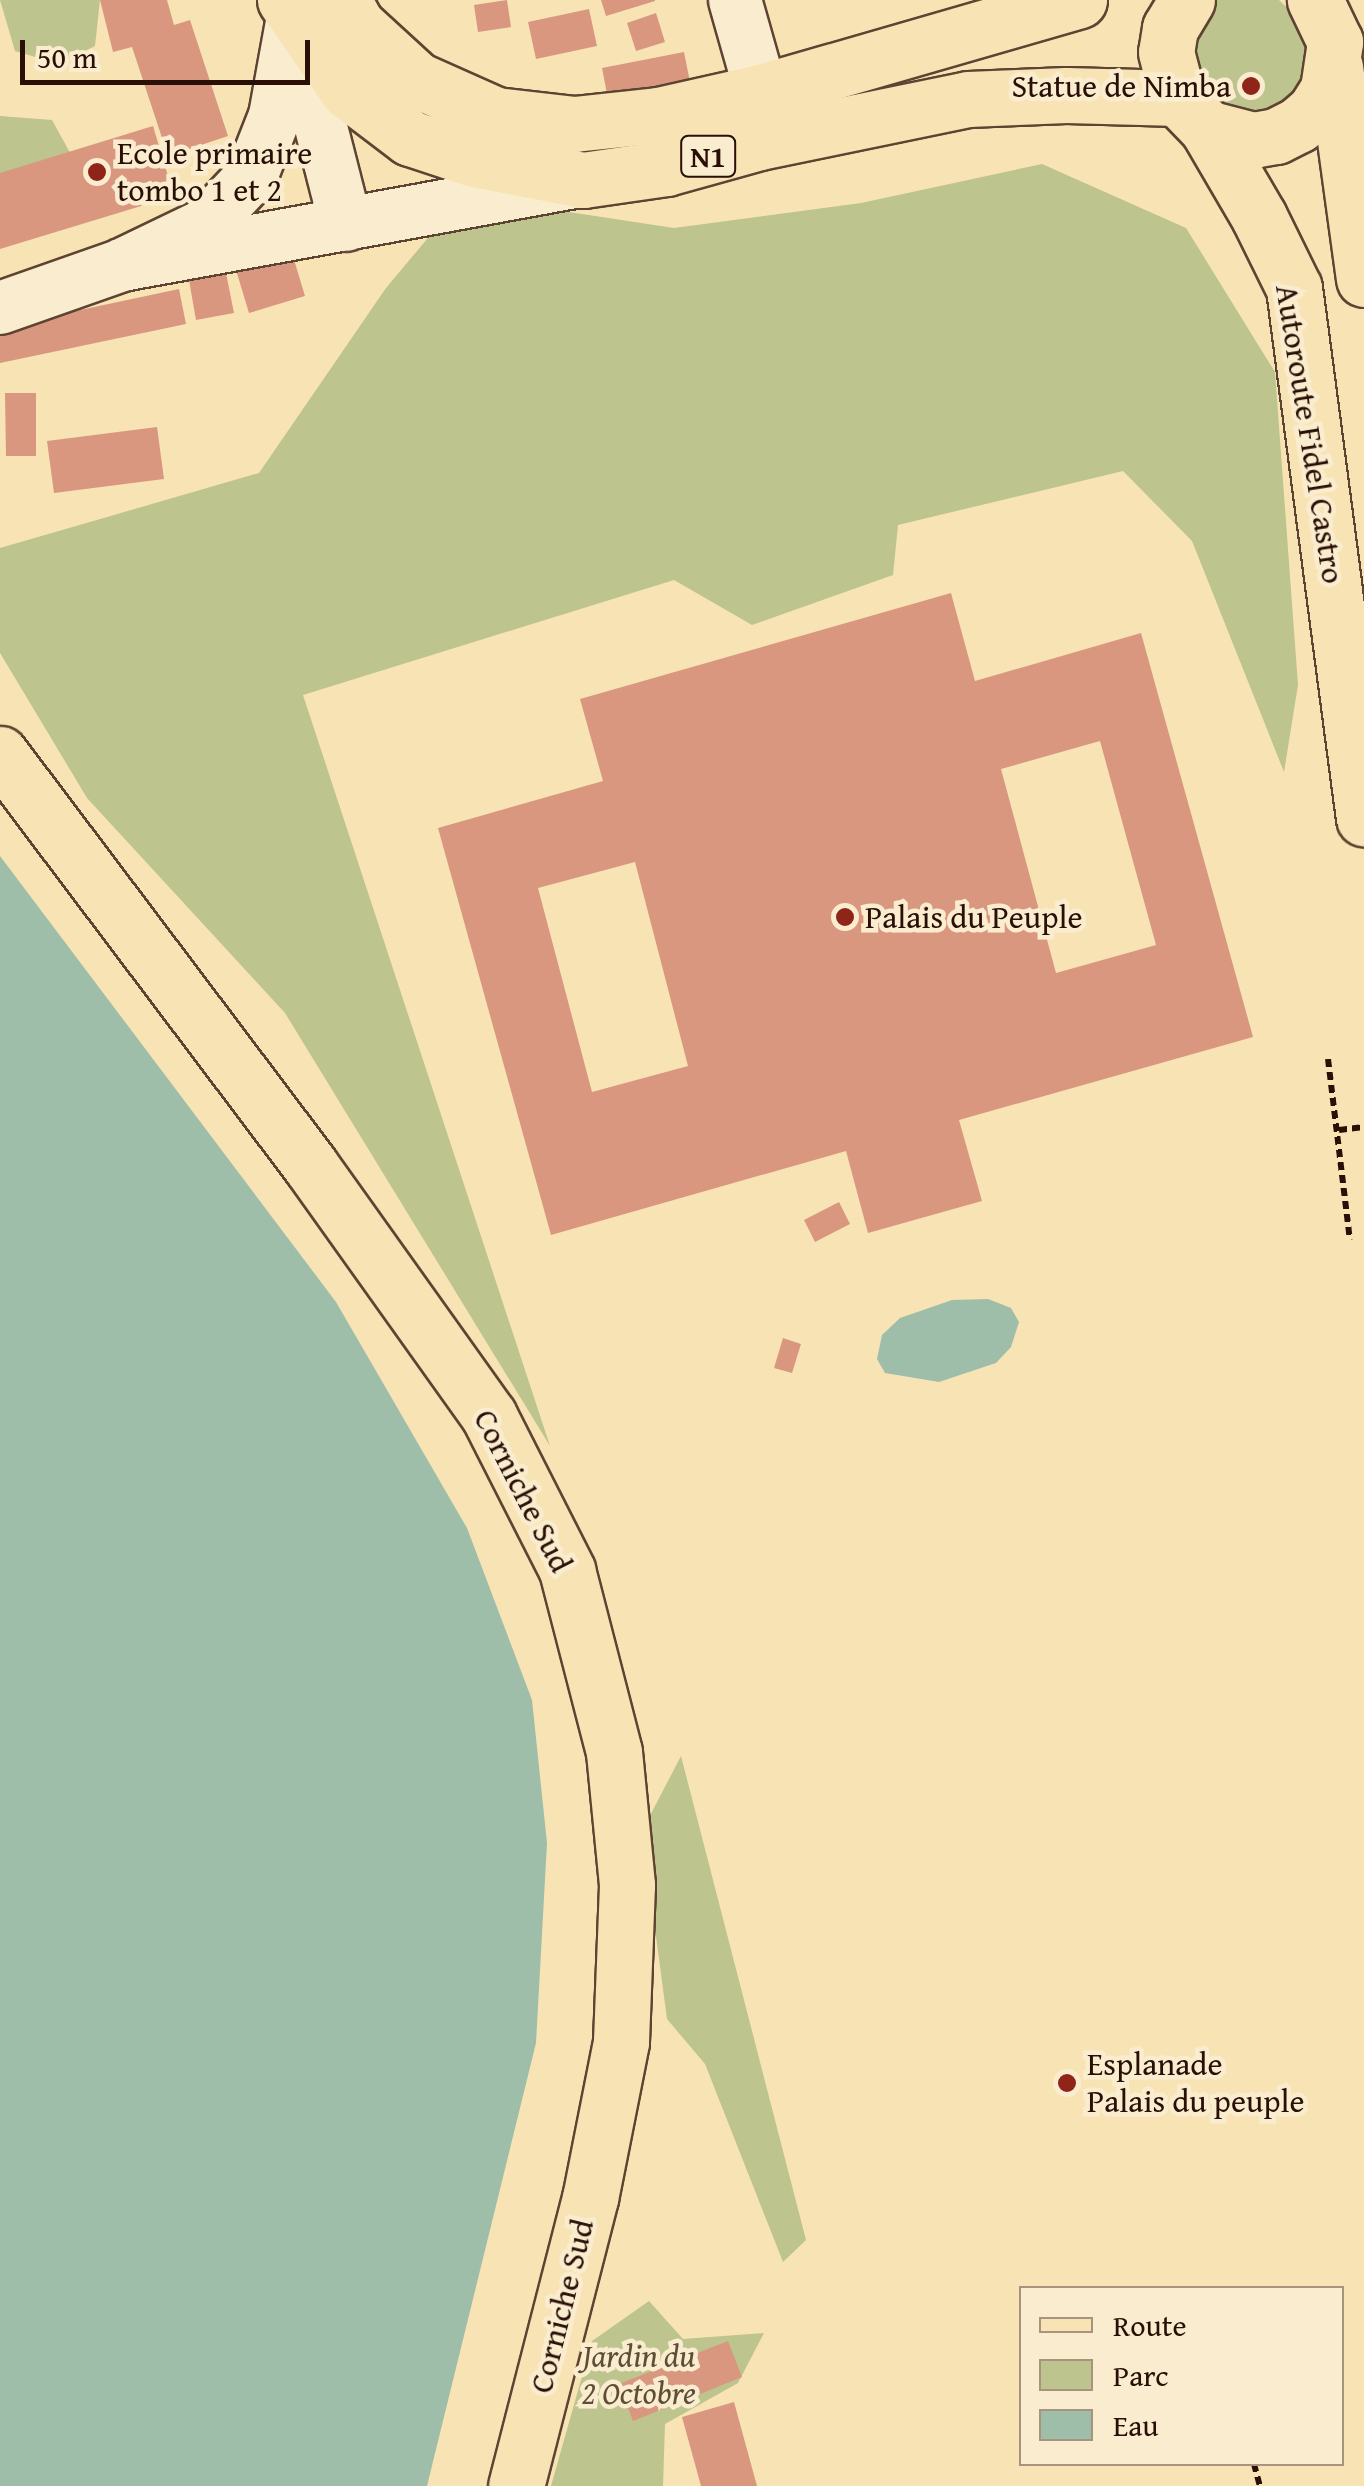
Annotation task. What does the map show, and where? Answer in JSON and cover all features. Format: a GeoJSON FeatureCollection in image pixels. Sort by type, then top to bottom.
{"type":"FeatureCollection","features":[{"type":"Feature","properties":{"kind":"main road","name":"N1"},"geometry":{"type":"LineString","coordinates":[[307,6],[357,25],[417,80],[496,115],[574,124],[658,114],[761,92],[1079,0]]}},
{"type":"Feature","properties":{"kind":"main road","name":"Autoroute Fidel Castro"},"geometry":{"type":"LineString","coordinates":[[1187,0],[1170,28],[1166,52],[1192,113],[1260,217],[1294,288],[1364,818]]}},
{"type":"Feature","properties":{"kind":"main road"},"geometry":{"type":"LineString","coordinates":[[1315,0],[1335,42],[1334,66],[1364,279]]}},
{"type":"Feature","properties":{"kind":"main road","name":"N1"},"geometry":{"type":"LineString","coordinates":[[307,6],[347,90],[410,138],[474,160],[584,180],[666,168],[760,142],[968,100],[1066,95],[1192,113],[1253,140],[1276,136],[1316,110],[1334,66]]}},
{"type":"Feature","properties":{"kind":"main road","name":"Corniche Sud"},"geometry":{"type":"LineString","coordinates":[[0,754],[310,1165],[489,1416],[567,1570],[614,1752],[627,1885],[621,2042],[590,2198],[516,2486]]}},
{"type":"Feature","properties":{"kind":"street"},"geometry":{"type":"LineString","coordinates":[[735,0],[761,92]]}},
{"type":"Feature","properties":{"kind":"street"},"geometry":{"type":"LineString","coordinates":[[307,6],[346,225]]}},
{"type":"Feature","properties":{"kind":"street"},"geometry":{"type":"LineString","coordinates":[[0,308],[122,265],[208,224],[251,177],[275,116],[307,6]]}},
{"type":"Feature","properties":{"kind":"street"},"geometry":{"type":"LineString","coordinates":[[122,265],[584,180]]}},
{"type":"Feature","properties":{"kind":"path"},"geometry":{"type":"LineString","coordinates":[[1328,1059],[1350,1240]]}},
{"type":"Feature","properties":{"kind":"path"},"geometry":{"type":"LineString","coordinates":[[1339,1130],[1364,1127]]}},
{"type":"Feature","properties":{"kind":"green space"},"geometry":{"type":"Polygon","coordinates":[[[0,0],[100,0],[95,46],[59,64],[15,51],[0,0]]]}},
{"type":"Feature","properties":{"kind":"green space"},"geometry":{"type":"Polygon","coordinates":[[[1213,0],[1279,0],[1301,21],[1308,40],[1303,80],[1290,98],[1272,110],[1251,116],[1229,114],[1195,89],[1189,29],[1213,0]]]}},
{"type":"Feature","properties":{"kind":"green space"},"geometry":{"type":"Polygon","coordinates":[[[0,116],[52,120],[79,169],[0,183],[0,116]]]}},
{"type":"Feature","properties":{"kind":"green space"},"geometry":{"type":"Polygon","coordinates":[[[1042,164],[1186,228],[1275,372],[1298,685],[1284,772],[1192,541],[1123,471],[898,525],[893,575],[752,625],[674,580],[303,695],[550,1446],[285,1013],[87,798],[0,653],[0,548],[259,473],[386,288],[463,196],[674,228],[861,203],[1042,164]]]}},
{"type":"Feature","properties":{"kind":"green space"},"geometry":{"type":"Polygon","coordinates":[[[681,1756],[806,2240],[783,2262],[705,2064],[667,2019],[642,1831],[681,1756]]]}},
{"type":"Feature","properties":{"kind":"green space","name":"Jardin du 2 Octobre"},"geometry":{"type":"Polygon","coordinates":[[[649,2301],[683,2339],[764,2333],[738,2383],[665,2424],[663,2486],[551,2486],[592,2341],[649,2301]]]}},
{"type":"Feature","properties":{"kind":"water"},"geometry":{"type":"Polygon","coordinates":[[[0,856],[336,1302],[467,1528],[532,1700],[547,1843],[536,2043],[427,2486],[0,2486],[0,856]]]}},
{"type":"Feature","properties":{"kind":"water"},"geometry":{"type":"Polygon","coordinates":[[[988,1299],[1011,1308],[1019,1322],[1011,1347],[996,1363],[939,1382],[885,1373],[877,1359],[882,1335],[900,1318],[952,1300],[988,1299]]]}},
{"type":"Feature","properties":{"kind":"building"},"geometry":{"type":"Polygon","coordinates":[[[100,0],[167,0],[174,25],[190,20],[228,136],[168,156],[132,47],[113,52],[100,0]]]}},
{"type":"Feature","properties":{"kind":"building"},"geometry":{"type":"Polygon","coordinates":[[[507,0],[511,27],[478,32],[474,5],[507,0]]]}},
{"type":"Feature","properties":{"kind":"building"},"geometry":{"type":"Polygon","coordinates":[[[601,0],[655,0],[655,1],[606,16],[601,0]]]}},
{"type":"Feature","properties":{"kind":"building"},"geometry":{"type":"Polygon","coordinates":[[[589,9],[597,46],[536,59],[528,22],[589,9]]]}},
{"type":"Feature","properties":{"kind":"building"},"geometry":{"type":"Polygon","coordinates":[[[656,13],[665,42],[636,51],[627,23],[656,13]]]}},
{"type":"Feature","properties":{"kind":"building"},"geometry":{"type":"Polygon","coordinates":[[[684,52],[690,82],[608,99],[602,68],[684,52]]]}},
{"type":"Feature","properties":{"kind":"building"},"geometry":{"type":"Polygon","coordinates":[[[153,126],[174,196],[0,249],[0,173],[153,126]]]}},
{"type":"Feature","properties":{"kind":"building"},"geometry":{"type":"Polygon","coordinates":[[[292,253],[305,296],[249,313],[236,270],[292,253]]]}},
{"type":"Feature","properties":{"kind":"building"},"geometry":{"type":"Polygon","coordinates":[[[226,273],[234,313],[196,320],[189,280],[226,273]]]}},
{"type":"Feature","properties":{"kind":"building"},"geometry":{"type":"Polygon","coordinates":[[[179,289],[186,324],[0,363],[0,327],[179,289]]]}},
{"type":"Feature","properties":{"kind":"building"},"geometry":{"type":"Polygon","coordinates":[[[5,393],[36,393],[36,456],[6,456],[5,393]]]}},
{"type":"Feature","properties":{"kind":"building"},"geometry":{"type":"Polygon","coordinates":[[[157,427],[164,479],[54,493],[47,441],[157,427]]]}},
{"type":"Feature","properties":{"kind":"building","name":"Palais du Peuple"},"geometry":{"type":"Polygon","coordinates":[[[951,593],[975,681],[1141,633],[1253,1037],[959,1120],[982,1201],[868,1233],[846,1151],[551,1235],[438,828],[603,781],[580,699],[951,593]],[[1100,741],[1001,769],[1056,973],[1156,945],[1100,741]],[[635,862],[538,888],[592,1092],[688,1066],[635,862]]]}},
{"type":"Feature","properties":{"kind":"building"},"geometry":{"type":"Polygon","coordinates":[[[839,1202],[850,1224],[815,1242],[804,1220],[839,1202]]]}},
{"type":"Feature","properties":{"kind":"building"},"geometry":{"type":"Polygon","coordinates":[[[783,1338],[801,1344],[792,1373],[774,1368],[783,1338]]]}},
{"type":"Feature","properties":{"kind":"building"},"geometry":{"type":"Polygon","coordinates":[[[728,2341],[742,2377],[633,2421],[619,2384],[728,2341]]]}},
{"type":"Feature","properties":{"kind":"building"},"geometry":{"type":"Polygon","coordinates":[[[734,2402],[757,2486],[701,2486],[682,2417],[734,2402]]]}},
{"type":"Feature","properties":{"kind":"place","name":"Statue de Nimba"},"geometry":{"type":"Point","coordinates":[1251,86]}},
{"type":"Feature","properties":{"kind":"place","name":"Ecole primaire tombo 1 et 2"},"geometry":{"type":"Point","coordinates":[97,172]}},
{"type":"Feature","properties":{"kind":"place","name":"Palais du Peuple"},"geometry":{"type":"Point","coordinates":[845,917]}},
{"type":"Feature","properties":{"kind":"place","name":"Esplanade Palais du peuple"},"geometry":{"type":"Point","coordinates":[1067,2083]}}]}
